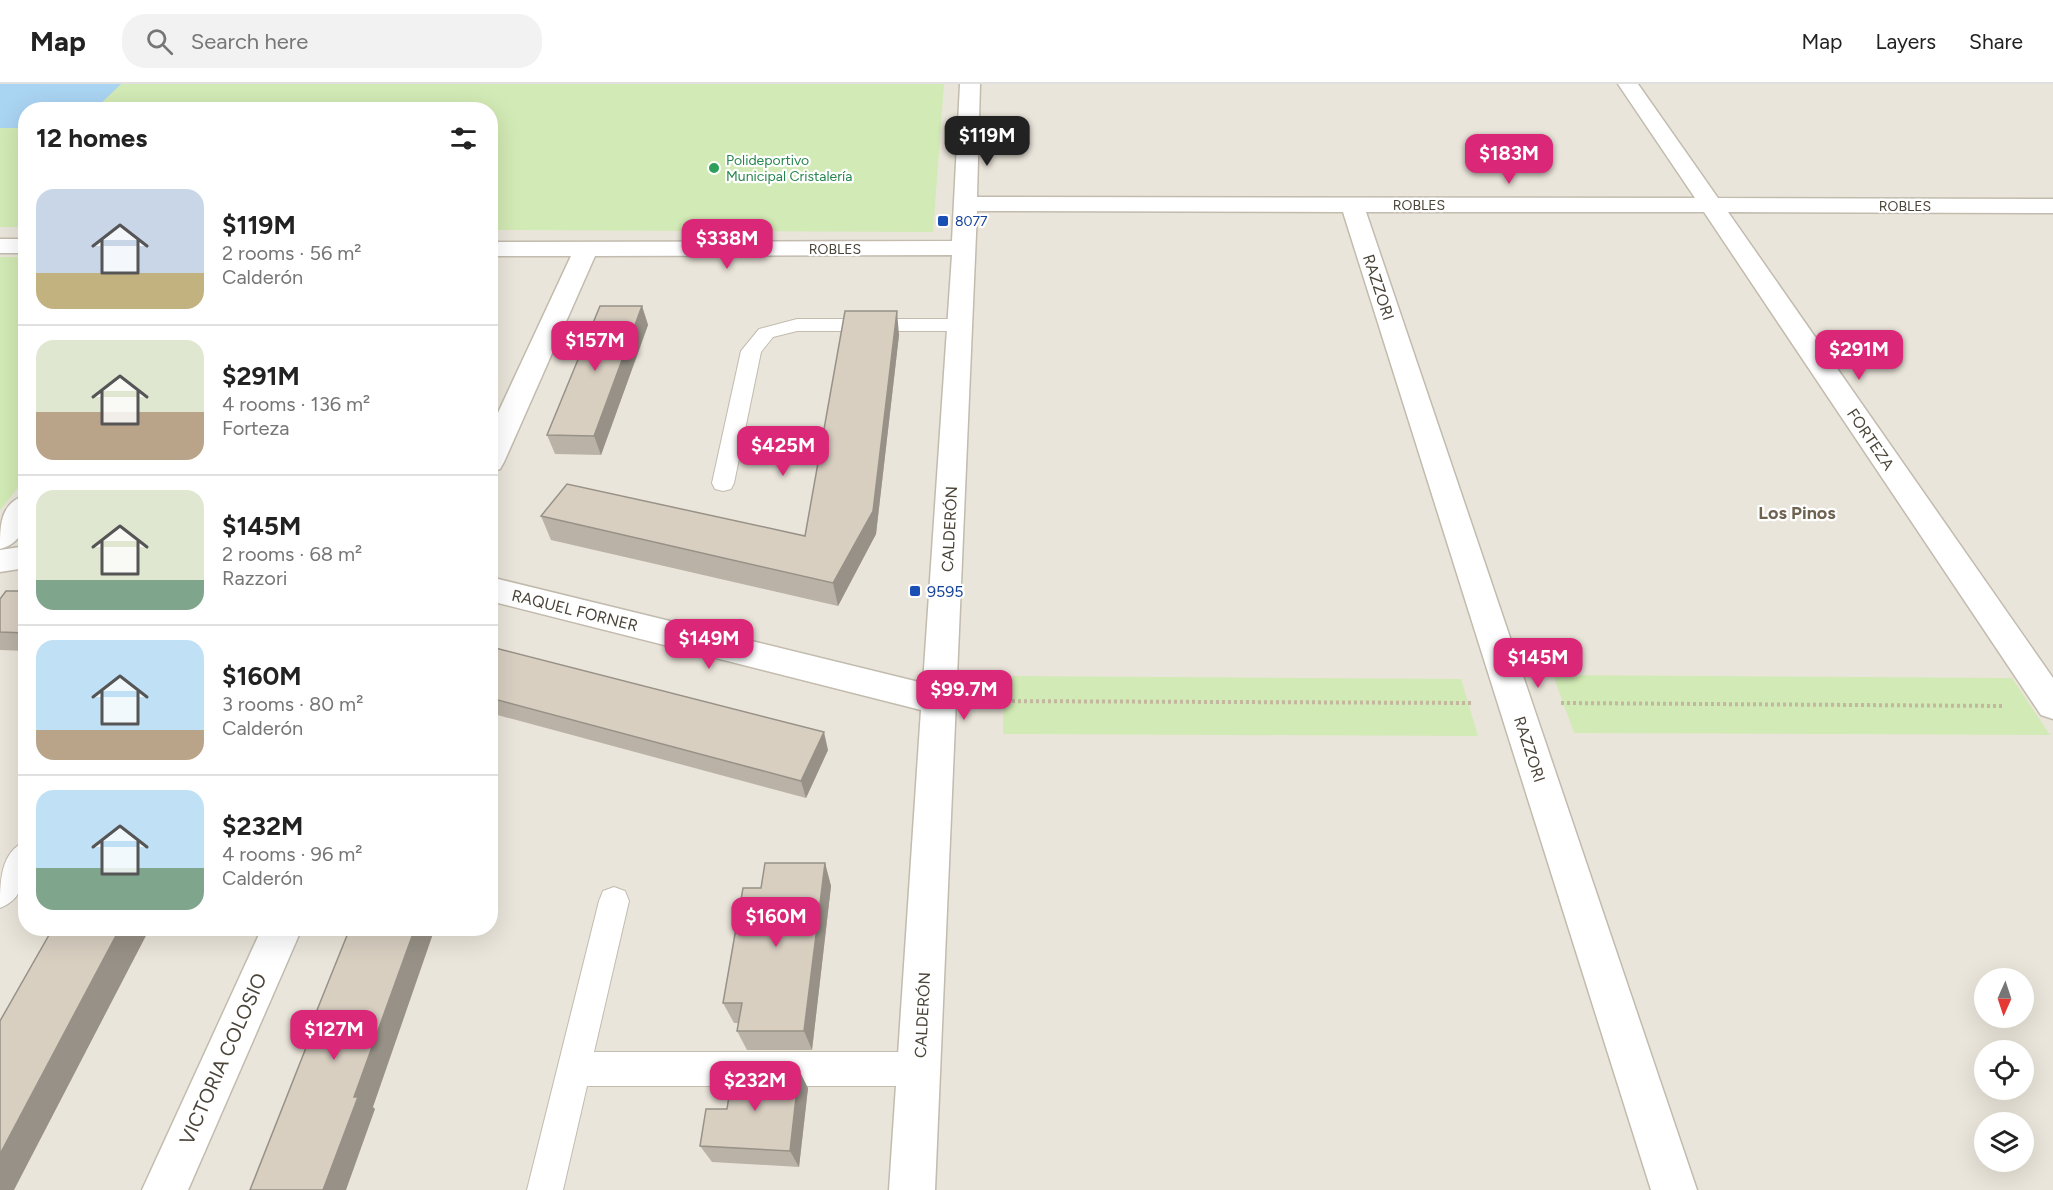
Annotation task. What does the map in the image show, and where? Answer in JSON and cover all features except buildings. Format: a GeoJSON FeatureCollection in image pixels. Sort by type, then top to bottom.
{"type":"FeatureCollection","features":[{"type":"Feature","properties":{"kind":"street","name":"CALDERÓN"},"geometry":{"type":"LineString","coordinates":[[912,1190],[964,249],[970,84]]}},
{"type":"Feature","properties":{"kind":"street","name":"FORTEZA"},"geometry":{"type":"LineString","coordinates":[[1628,84],[2053,705]]}},
{"type":"Feature","properties":{"kind":"street","name":"ROBLES"},"geometry":{"type":"LineString","coordinates":[[966,204],[2053,206]]}},
{"type":"Feature","properties":{"kind":"street","name":"RAZZORI"},"geometry":{"type":"LineString","coordinates":[[1352,205],[1674,1190]]}},
{"type":"Feature","properties":{"kind":"street"},"geometry":{"type":"LineString","coordinates":[[0,246],[18,246]]}},
{"type":"Feature","properties":{"kind":"street","name":"ROBLES"},"geometry":{"type":"LineString","coordinates":[[498,249],[964,249]]}},
{"type":"Feature","properties":{"kind":"street"},"geometry":{"type":"LineString","coordinates":[[498,444],[586,250]]}},
{"type":"Feature","properties":{"kind":"street"},"geometry":{"type":"LineString","coordinates":[[0,538],[18,515]]}},
{"type":"Feature","properties":{"kind":"street"},"geometry":{"type":"LineString","coordinates":[[0,561],[18,558]]}},
{"type":"Feature","properties":{"kind":"street","name":"RAQUEL FORNER"},"geometry":{"type":"LineString","coordinates":[[498,592],[939,700]]}},
{"type":"Feature","properties":{"kind":"street","name":"VICTORIA COLOSIO"},"geometry":{"type":"LineString","coordinates":[[165,1190],[278,936]]}},
{"type":"Feature","properties":{"kind":"lane"},"geometry":{"type":"LineString","coordinates":[[723,483],[751,351],[766,333],[796,325],[960,325]]}},
{"type":"Feature","properties":{"kind":"lane"},"geometry":{"type":"LineString","coordinates":[[0,894],[18,866]]}},
{"type":"Feature","properties":{"kind":"lane"},"geometry":{"type":"LineString","coordinates":[[545,1190],[614,901]]}},
{"type":"Feature","properties":{"kind":"lane"},"geometry":{"type":"LineString","coordinates":[[574,1069],[919,1069]]}},
{"type":"Feature","properties":{"kind":"shaded area"},"geometry":{"type":"Polygon","coordinates":[[[0,84],[2053,84],[2053,1190],[0,1190],[0,84]]]}},
{"type":"Feature","properties":{"kind":"green space","name":"Polideportivo Municipal Cristalería"},"geometry":{"type":"Polygon","coordinates":[[[0,84],[944,84],[933,232],[498,230],[498,102],[18,102],[18,227],[0,227],[0,84]]]}},
{"type":"Feature","properties":{"kind":"green space"},"geometry":{"type":"Polygon","coordinates":[[[0,257],[18,257],[18,488],[0,510],[0,257]]]}},
{"type":"Feature","properties":{"kind":"green space"},"geometry":{"type":"Polygon","coordinates":[[[1553,675],[2012,678],[2050,735],[1574,733],[1553,675]]]}},
{"type":"Feature","properties":{"kind":"green space"},"geometry":{"type":"Polygon","coordinates":[[[1004,676],[1461,679],[1478,736],[1003,734],[1004,676]]]}},
{"type":"Feature","properties":{"kind":"water"},"geometry":{"type":"Polygon","coordinates":[[[0,84],[121,84],[102,102],[18,102],[18,128],[0,128],[0,84]]]}},
{"type":"Feature","properties":{"kind":"place","name":"Polideportivo Municipal Cristalería"},"geometry":{"type":"Point","coordinates":[714,168]}},
{"type":"Feature","properties":{"kind":"place","name":"8077"},"geometry":{"type":"Point","coordinates":[943,221]}},
{"type":"Feature","properties":{"kind":"place","name":"9595"},"geometry":{"type":"Point","coordinates":[915,591]}},
{"type":"Feature","properties":{"kind":"district","name":"Los Pinos"},"geometry":{"type":"Point","coordinates":[1797,513]}}]}
